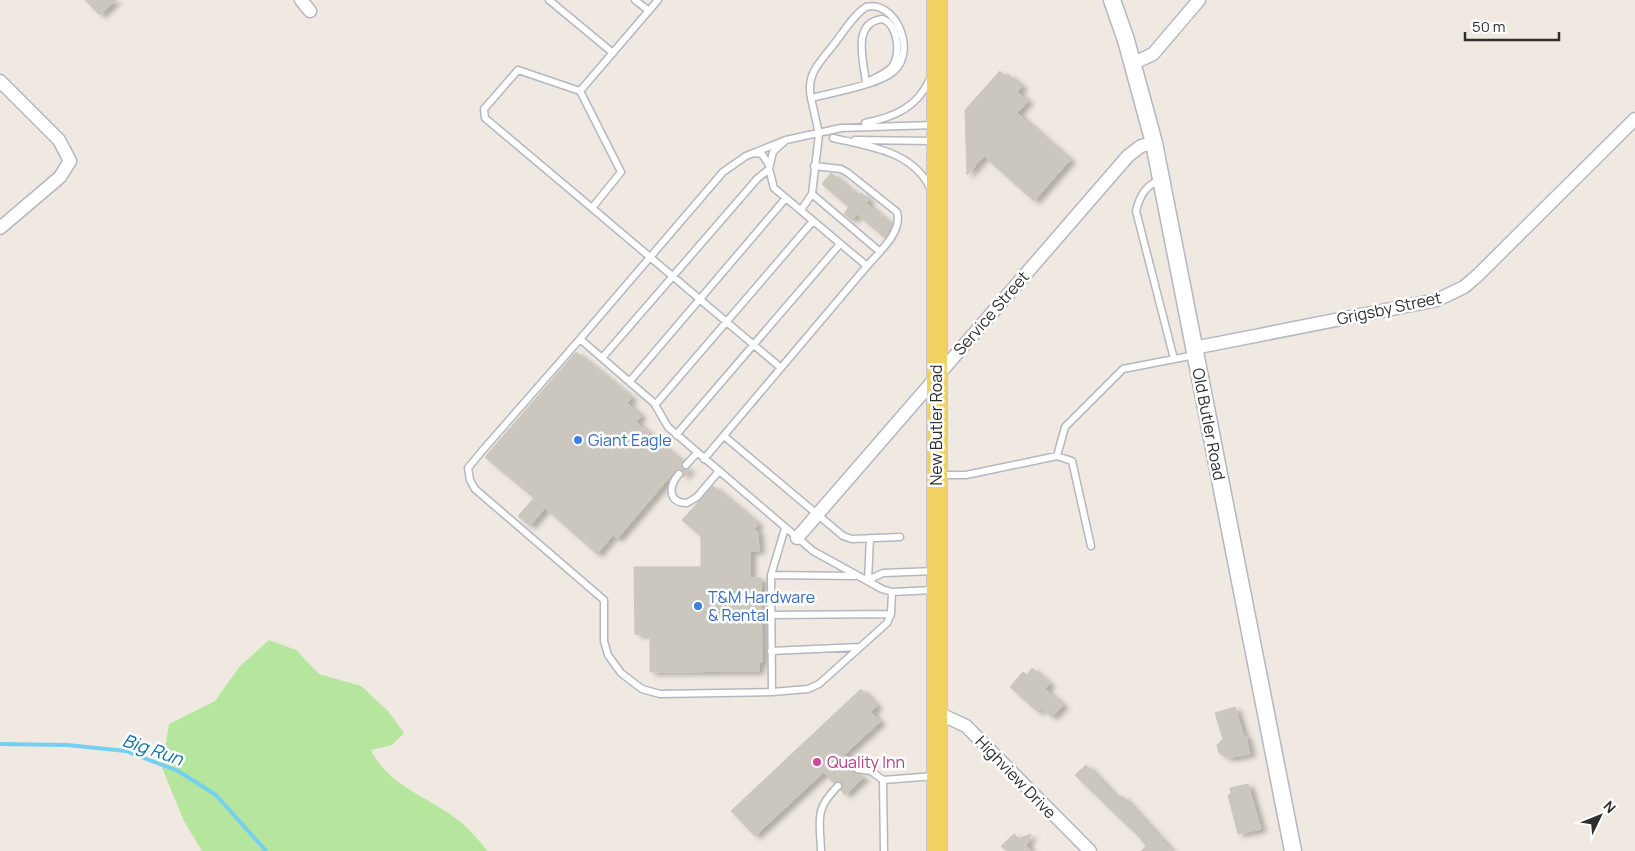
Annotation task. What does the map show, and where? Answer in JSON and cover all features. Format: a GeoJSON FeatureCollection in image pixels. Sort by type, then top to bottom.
{"type":"FeatureCollection","features":[{"type":"Feature","properties":{"kind":"main road","name":"New Butler Road"},"geometry":{"type":"LineString","coordinates":[[937,0],[937,851]]}},
{"type":"Feature","properties":{"kind":"street"},"geometry":{"type":"LineString","coordinates":[[301,0],[310,11]]}},
{"type":"Feature","properties":{"kind":"street","name":"Old Butler Road"},"geometry":{"type":"LineString","coordinates":[[1112,0],[1154,142],[1293,851]]}},
{"type":"Feature","properties":{"kind":"street"},"geometry":{"type":"LineString","coordinates":[[1132,64],[1153,54],[1199,0]]}},
{"type":"Feature","properties":{"kind":"street"},"geometry":{"type":"LineString","coordinates":[[0,81],[58,140],[70,161],[60,177],[0,228]]}},
{"type":"Feature","properties":{"kind":"street","name":"Grigsby Street"},"geometry":{"type":"LineString","coordinates":[[1195,352],[1437,300],[1454,293],[1478,275],[1635,119]]}},
{"type":"Feature","properties":{"kind":"street","name":"Service Street"},"geometry":{"type":"LineString","coordinates":[[797,538],[1128,156],[1141,146],[1154,142]]}},
{"type":"Feature","properties":{"kind":"street","name":"Highview Drive"},"geometry":{"type":"LineString","coordinates":[[936,712],[966,726],[1090,851]]}},
{"type":"Feature","properties":{"kind":"lane"},"geometry":{"type":"LineString","coordinates":[[549,0],[613,53]]}},
{"type":"Feature","properties":{"kind":"lane"},"geometry":{"type":"LineString","coordinates":[[635,0],[649,11]]}},
{"type":"Feature","properties":{"kind":"lane"},"geometry":{"type":"LineString","coordinates":[[580,91],[658,0]]}},
{"type":"Feature","properties":{"kind":"lane"},"geometry":{"type":"LineString","coordinates":[[800,210],[812,194],[819,134],[811,98],[809,85],[814,69],[865,7],[879,4],[892,9],[900,21],[903,51],[902,61],[889,76],[811,98]]}},
{"type":"Feature","properties":{"kind":"lane"},"geometry":{"type":"LineString","coordinates":[[882,19],[887,20],[895,31],[895,61],[887,71],[866,83],[862,33],[869,23],[882,19]]}},
{"type":"Feature","properties":{"kind":"lane"},"geometry":{"type":"LineString","coordinates":[[892,592],[892,614],[887,623],[819,684],[808,689],[772,692],[660,694],[642,689],[621,673],[608,654],[604,641],[604,600],[475,489],[470,480],[468,468],[723,172],[753,153],[786,140],[880,120],[910,106],[926,87],[934,66],[937,49]]}},
{"type":"Feature","properties":{"kind":"lane"},"geometry":{"type":"LineString","coordinates":[[592,208],[621,172],[580,91],[518,70],[484,109],[486,118],[700,300],[781,368]]}},
{"type":"Feature","properties":{"kind":"lane"},"geometry":{"type":"LineString","coordinates":[[848,127],[937,133]]}},
{"type":"Feature","properties":{"kind":"lane"},"geometry":{"type":"LineString","coordinates":[[833,138],[937,133]]}},
{"type":"Feature","properties":{"kind":"lane"},"geometry":{"type":"LineString","coordinates":[[819,134],[874,147],[895,154],[910,164],[929,186],[937,215]]}},
{"type":"Feature","properties":{"kind":"lane"},"geometry":{"type":"LineString","coordinates":[[602,358],[769,167],[773,152],[786,140]]}},
{"type":"Feature","properties":{"kind":"lane"},"geometry":{"type":"LineString","coordinates":[[753,153],[762,154],[769,167],[774,188],[867,266]]}},
{"type":"Feature","properties":{"kind":"lane"},"geometry":{"type":"LineString","coordinates":[[704,459],[867,266],[895,230],[899,218],[897,212],[848,172],[841,169],[814,166]]}},
{"type":"Feature","properties":{"kind":"lane"},"geometry":{"type":"LineString","coordinates":[[1161,178],[1148,186],[1140,197],[1136,211],[1174,359]]}},
{"type":"Feature","properties":{"kind":"lane"},"geometry":{"type":"LineString","coordinates":[[812,194],[879,251]]}},
{"type":"Feature","properties":{"kind":"lane"},"geometry":{"type":"LineString","coordinates":[[630,381],[786,198]]}},
{"type":"Feature","properties":{"kind":"lane"},"geometry":{"type":"LineString","coordinates":[[656,405],[813,221]]}},
{"type":"Feature","properties":{"kind":"lane"},"geometry":{"type":"LineString","coordinates":[[676,435],[840,244]]}},
{"type":"Feature","properties":{"kind":"lane"},"geometry":{"type":"LineString","coordinates":[[580,338],[656,405],[663,421],[676,435],[785,528],[826,560],[868,580],[882,589],[892,592],[936,580]]}},
{"type":"Feature","properties":{"kind":"lane"},"geometry":{"type":"LineString","coordinates":[[1057,456],[1065,427],[1123,369],[1174,359],[1195,352]]}},
{"type":"Feature","properties":{"kind":"lane"},"geometry":{"type":"LineString","coordinates":[[724,436],[842,536],[852,539],[900,537]]}},
{"type":"Feature","properties":{"kind":"lane"},"geometry":{"type":"LineString","coordinates":[[686,465],[697,452]]}},
{"type":"Feature","properties":{"kind":"lane"},"geometry":{"type":"LineString","coordinates":[[936,474],[966,475],[1057,456],[1072,461],[1091,546]]}},
{"type":"Feature","properties":{"kind":"lane"},"geometry":{"type":"LineString","coordinates":[[679,474],[671,485],[672,496],[676,500],[687,503],[697,497],[719,471]]}},
{"type":"Feature","properties":{"kind":"lane"},"geometry":{"type":"LineString","coordinates":[[772,692],[771,575],[785,528]]}},
{"type":"Feature","properties":{"kind":"lane"},"geometry":{"type":"LineString","coordinates":[[868,580],[870,538]]}},
{"type":"Feature","properties":{"kind":"lane"},"geometry":{"type":"LineString","coordinates":[[868,580],[882,573],[936,580]]}},
{"type":"Feature","properties":{"kind":"lane"},"geometry":{"type":"LineString","coordinates":[[771,575],[857,576]]}},
{"type":"Feature","properties":{"kind":"lane"},"geometry":{"type":"LineString","coordinates":[[771,616],[892,614]]}},
{"type":"Feature","properties":{"kind":"lane"},"geometry":{"type":"LineString","coordinates":[[771,651],[860,648]]}},
{"type":"Feature","properties":{"kind":"lane"},"geometry":{"type":"LineString","coordinates":[[857,769],[871,771],[883,780],[936,776]]}},
{"type":"Feature","properties":{"kind":"lane"},"geometry":{"type":"LineString","coordinates":[[883,780],[884,851]]}},
{"type":"Feature","properties":{"kind":"lane"},"geometry":{"type":"LineString","coordinates":[[820,851],[820,808],[824,800],[838,786]]}},
{"type":"Feature","properties":{"kind":"green space"},"geometry":{"type":"Polygon","coordinates":[[[269,640],[296,650],[319,674],[361,686],[388,711],[404,733],[392,745],[371,750],[378,762],[398,782],[462,823],[488,851],[202,851],[184,821],[162,768],[169,724],[215,701],[240,666],[269,640]]]}},
{"type":"Feature","properties":{"kind":"building"},"geometry":{"type":"Polygon","coordinates":[[[85,0],[116,0],[100,15],[85,0]]]}},
{"type":"Feature","properties":{"kind":"building"},"geometry":{"type":"Polygon","coordinates":[[[1000,71],[1006,77],[1008,74],[1022,87],[1017,92],[1028,101],[1017,113],[1070,160],[1034,201],[984,156],[967,175],[965,110],[1000,71]]]}},
{"type":"Feature","properties":{"kind":"building"},"geometry":{"type":"Polygon","coordinates":[[[831,173],[858,196],[861,193],[869,200],[866,203],[892,225],[885,238],[857,214],[852,220],[844,214],[849,207],[822,184],[831,173]]]}},
{"type":"Feature","properties":{"kind":"building","name":"Giant Eagle"},"geometry":{"type":"Polygon","coordinates":[[[576,352],[632,398],[627,403],[641,416],[636,422],[682,462],[683,469],[690,469],[683,477],[682,470],[675,471],[617,539],[613,535],[597,554],[545,508],[530,526],[518,516],[534,498],[485,457],[576,352]]]}},
{"type":"Feature","properties":{"kind":"building","name":"T&M Hardware & Rental"},"geometry":{"type":"Polygon","coordinates":[[[713,486],[758,524],[754,529],[758,532],[759,551],[750,551],[750,578],[761,578],[762,662],[759,662],[759,671],[650,672],[650,635],[635,634],[634,567],[701,567],[701,536],[682,520],[713,486]]]}},
{"type":"Feature","properties":{"kind":"building"},"geometry":{"type":"Polygon","coordinates":[[[1032,668],[1050,684],[1045,689],[1063,705],[1052,717],[1041,708],[1038,712],[1010,687],[1023,672],[1027,675],[1032,668]]]}},
{"type":"Feature","properties":{"kind":"building","name":"Quality Inn"},"geometry":{"type":"Polygon","coordinates":[[[861,689],[877,706],[871,712],[880,722],[844,755],[854,765],[854,773],[864,777],[845,795],[841,790],[842,783],[834,783],[824,772],[755,836],[731,811],[861,689]]]}},
{"type":"Feature","properties":{"kind":"building"},"geometry":{"type":"Polygon","coordinates":[[[1235,707],[1244,737],[1246,736],[1250,754],[1228,758],[1219,753],[1217,745],[1223,739],[1215,713],[1235,707]]]}},
{"type":"Feature","properties":{"kind":"building"},"geometry":{"type":"Polygon","coordinates":[[[1086,765],[1118,799],[1122,796],[1172,851],[1141,851],[1146,846],[1139,837],[1075,775],[1086,765]]]}},
{"type":"Feature","properties":{"kind":"building"},"geometry":{"type":"Polygon","coordinates":[[[1248,784],[1261,829],[1238,834],[1228,795],[1231,794],[1230,788],[1248,784]]]}},
{"type":"Feature","properties":{"kind":"building"},"geometry":{"type":"Polygon","coordinates":[[[1014,834],[1019,839],[1031,834],[1026,845],[1032,851],[1007,851],[1001,846],[1014,834]]]}},
{"type":"Feature","properties":{"kind":"waterway","name":"Big Run"},"geometry":{"type":"LineString","coordinates":[[0,744],[67,745],[126,751],[178,771],[216,795],[266,851]]}},
{"type":"Feature","properties":{"kind":"place","name":"Giant Eagle"},"geometry":{"type":"Point","coordinates":[578,440]}},
{"type":"Feature","properties":{"kind":"place","name":"T&M Hardware & Rental"},"geometry":{"type":"Point","coordinates":[698,606]}},
{"type":"Feature","properties":{"kind":"place","name":"Quality Inn"},"geometry":{"type":"Point","coordinates":[817,762]}}]}
